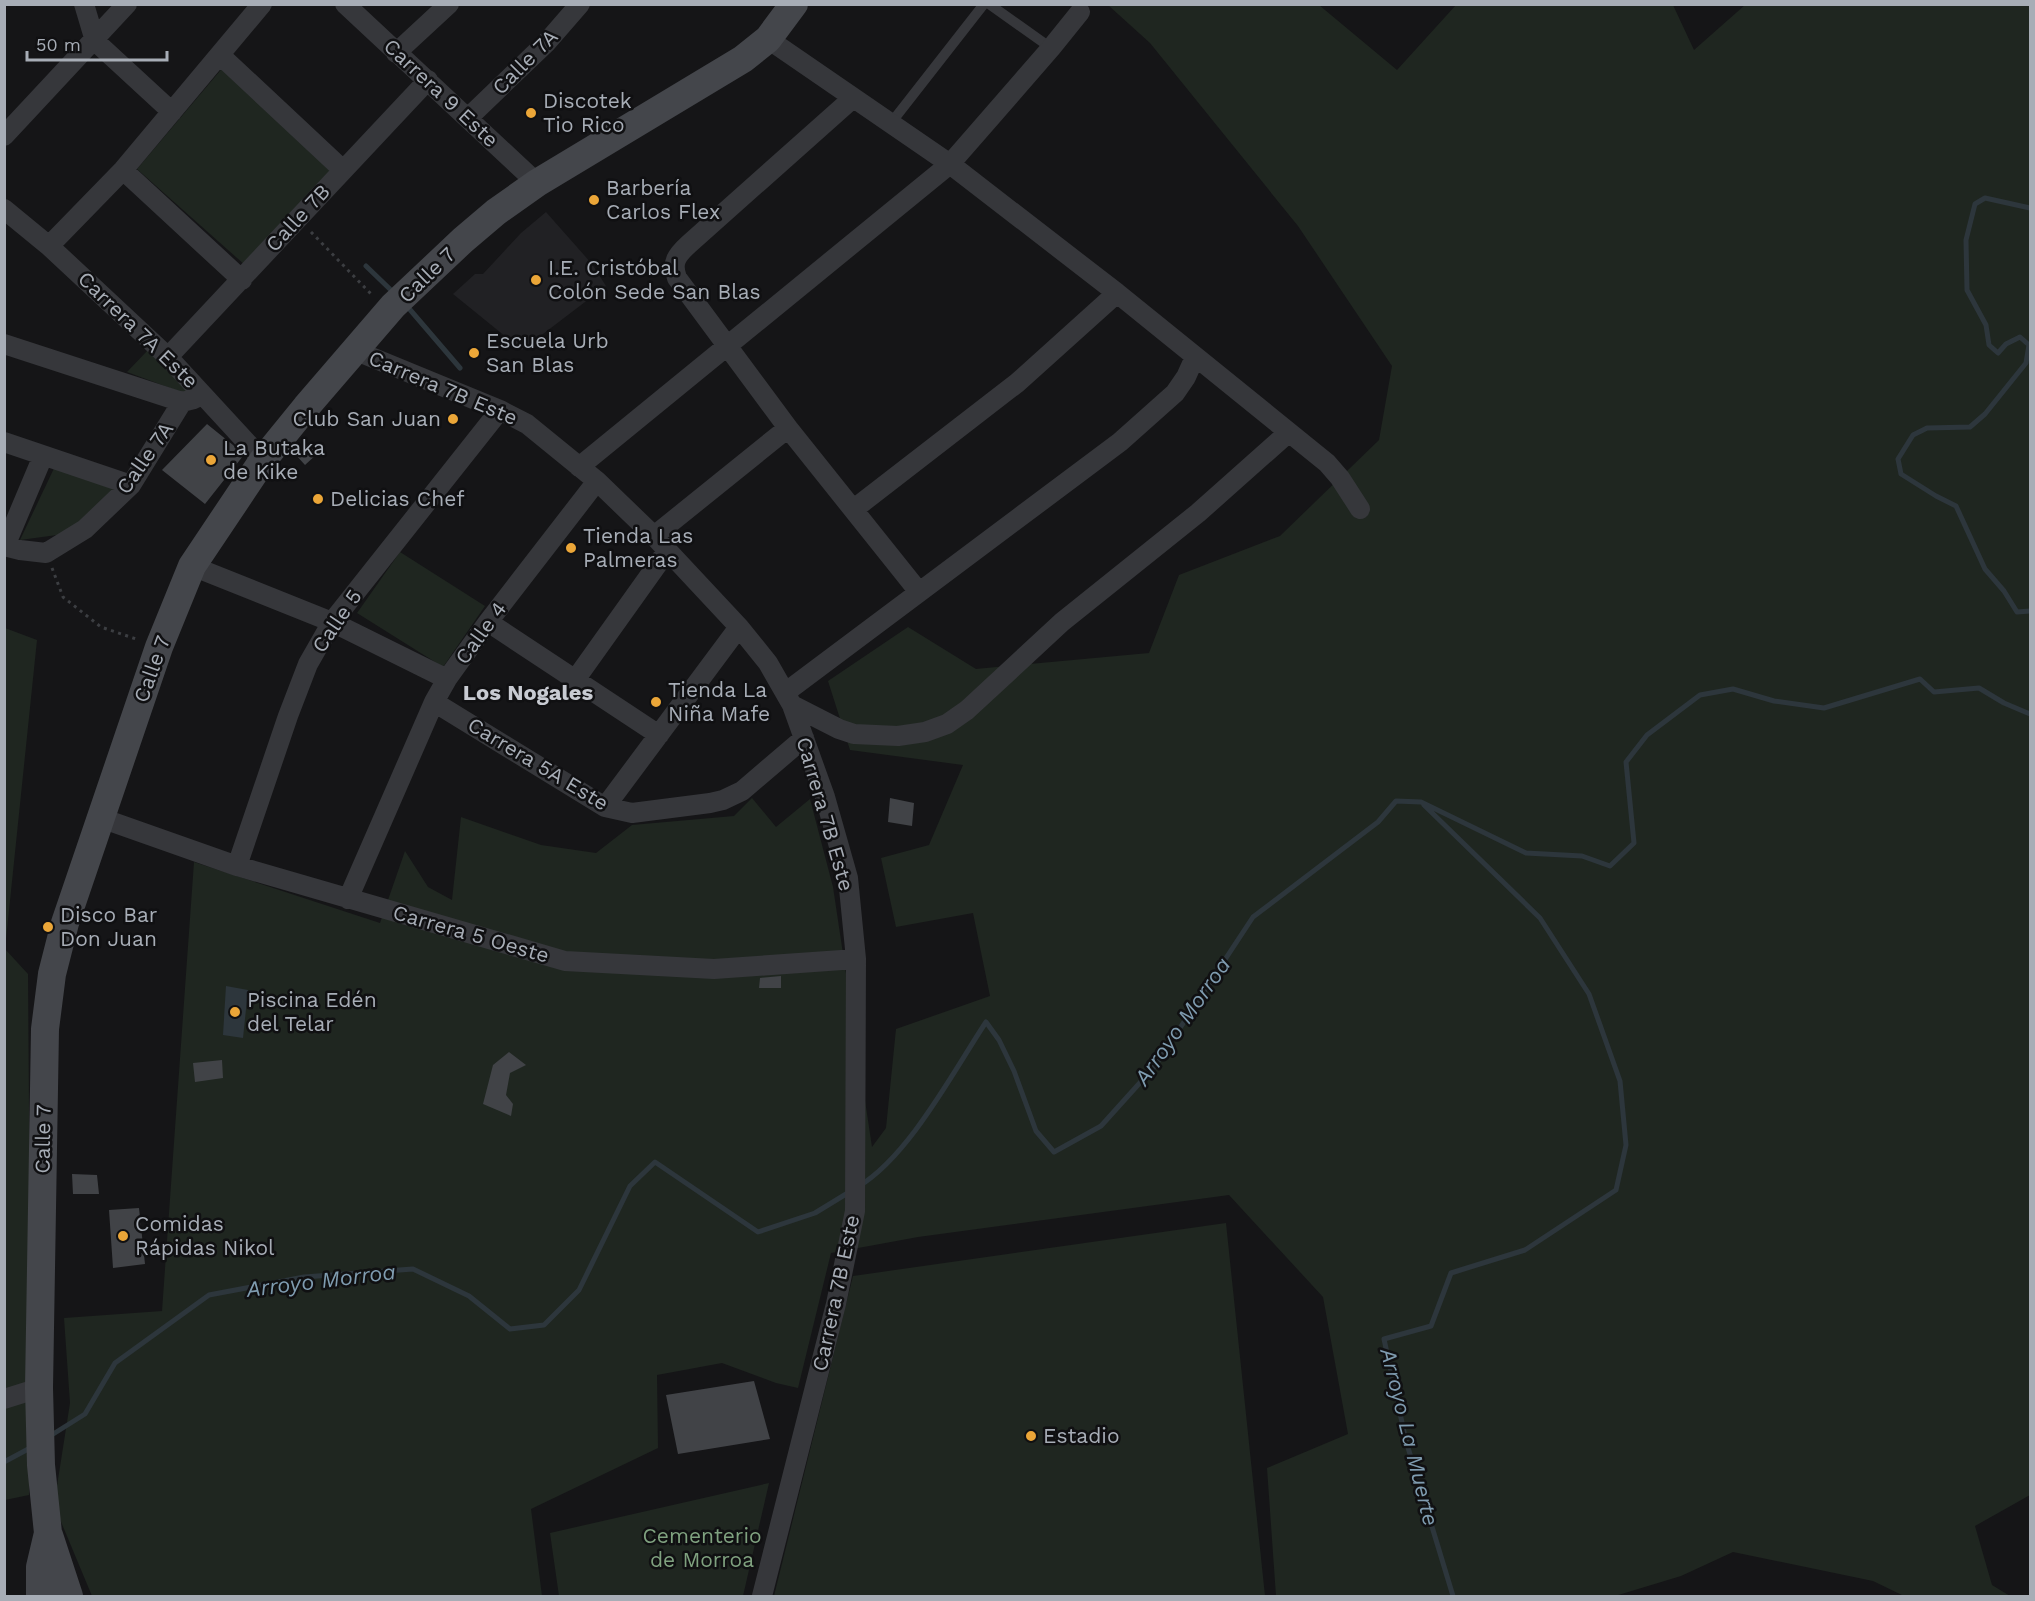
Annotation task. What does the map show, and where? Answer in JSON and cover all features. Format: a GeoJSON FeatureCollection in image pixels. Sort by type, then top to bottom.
{"type":"FeatureCollection","features":[{"type":"Feature","properties":{"kind":"street"},"geometry":{"type":"LineString","coordinates":[[84,4],[95,41],[172,112]]}},
{"type":"Feature","properties":{"kind":"street"},"geometry":{"type":"LineString","coordinates":[[4,136],[95,41],[127,4]]}},
{"type":"Feature","properties":{"kind":"street"},"geometry":{"type":"LineString","coordinates":[[49,246],[123,170],[262,4]]}},
{"type":"Feature","properties":{"kind":"street","name":"Carrera 9 Este"},"geometry":{"type":"LineString","coordinates":[[345,4],[469,117],[537,183]]}},
{"type":"Feature","properties":{"kind":"street"},"geometry":{"type":"LineString","coordinates":[[396,52],[449,4]]}},
{"type":"Feature","properties":{"kind":"street","name":"Calle 7A"},"geometry":{"type":"LineString","coordinates":[[469,117],[546,42],[580,4]]}},
{"type":"Feature","properties":{"kind":"street","name":"Calle 7"},"geometry":{"type":"LineString","coordinates":[[40,1596],[40,1567],[48,1533],[41,1465],[39,1388],[45,1029],[52,974],[65,923],[159,646],[192,566],[263,460],[306,406],[396,304],[463,240],[496,212],[537,183],[743,58],[768,39],[794,4]]}},
{"type":"Feature","properties":{"kind":"street"},"geometry":{"type":"LineString","coordinates":[[579,467],[729,347],[950,164],[1080,12]]}},
{"type":"Feature","properties":{"kind":"street"},"geometry":{"type":"LineString","coordinates":[[768,39],[950,164],[1117,293],[1327,463],[1340,478],[1360,509]]}},
{"type":"Feature","properties":{"kind":"street"},"geometry":{"type":"LineString","coordinates":[[220,55],[343,170]]}},
{"type":"Feature","properties":{"kind":"street","name":"Calle 7B"},"geometry":{"type":"LineString","coordinates":[[168,357],[428,80]]}},
{"type":"Feature","properties":{"kind":"street"},"geometry":{"type":"LineString","coordinates":[[853,98],[689,244],[674,262],[674,269],[677,278],[788,428],[919,592]]}},
{"type":"Feature","properties":{"kind":"street"},"geometry":{"type":"LineString","coordinates":[[123,170],[242,280]]}},
{"type":"Feature","properties":{"kind":"street","name":"Carrera 7A Este"},"geometry":{"type":"LineString","coordinates":[[4,208],[49,246],[168,357],[263,460]]}},
{"type":"Feature","properties":{"kind":"street"},"geometry":{"type":"LineString","coordinates":[[854,509],[1017,383],[1117,293]]}},
{"type":"Feature","properties":{"kind":"street"},"geometry":{"type":"LineString","coordinates":[[4,344],[182,402],[205,396]]}},
{"type":"Feature","properties":{"kind":"street","name":"Carrera 7B Este"},"geometry":{"type":"LineString","coordinates":[[354,350],[500,410],[527,424],[597,481],[654,536],[739,627],[768,663],[789,699],[825,797],[848,878],[856,959],[855,1210],[836,1304],[762,1596]]}},
{"type":"Feature","properties":{"kind":"street"},"geometry":{"type":"LineString","coordinates":[[1195,357],[1186,377],[1175,393],[1146,420],[1111,449],[919,592],[789,699],[839,729],[854,734],[898,736],[925,732],[947,724],[967,710],[1062,622],[1198,513],[1288,433]]}},
{"type":"Feature","properties":{"kind":"street","name":"Calle 7A"},"geometry":{"type":"LineString","coordinates":[[46,553],[85,529],[131,485],[182,402]]}},
{"type":"Feature","properties":{"kind":"street","name":"Calle 5"},"geometry":{"type":"LineString","coordinates":[[237,866],[308,664],[332,622],[500,410]]}},
{"type":"Feature","properties":{"kind":"street"},"geometry":{"type":"LineString","coordinates":[[654,536],[788,428]]}},
{"type":"Feature","properties":{"kind":"street"},"geometry":{"type":"LineString","coordinates":[[4,442],[131,485]]}},
{"type":"Feature","properties":{"kind":"street"},"geometry":{"type":"LineString","coordinates":[[43,456],[5,546],[46,553]]}},
{"type":"Feature","properties":{"kind":"street","name":"Calle 4"},"geometry":{"type":"LineString","coordinates":[[348,899],[434,702],[447,679],[597,481]]}},
{"type":"Feature","properties":{"kind":"street"},"geometry":{"type":"LineString","coordinates":[[574,680],[667,551]]}},
{"type":"Feature","properties":{"kind":"street"},"geometry":{"type":"LineString","coordinates":[[192,566],[332,622],[447,679]]}},
{"type":"Feature","properties":{"kind":"street"},"geometry":{"type":"LineString","coordinates":[[488,622],[658,735]]}},
{"type":"Feature","properties":{"kind":"street"},"geometry":{"type":"LineString","coordinates":[[605,807],[739,627]]}},
{"type":"Feature","properties":{"kind":"street","name":"Carrera 5A Este"},"geometry":{"type":"LineString","coordinates":[[434,702],[605,807],[633,813],[723,800],[742,790],[804,738]]}},
{"type":"Feature","properties":{"kind":"street","name":"Carrera 5 Oeste"},"geometry":{"type":"LineString","coordinates":[[101,818],[237,866],[565,961],[714,969],[856,959]]}},
{"type":"Feature","properties":{"kind":"street"},"geometry":{"type":"LineString","coordinates":[[4,1399],[39,1388]]}},
{"type":"Feature","properties":{"kind":"street"},"geometry":{"type":"LineString","coordinates":[[48,1533],[69,1596]]}},
{"type":"Feature","properties":{"kind":"lane"},"geometry":{"type":"LineString","coordinates":[[891,123],[984,4]]}},
{"type":"Feature","properties":{"kind":"lane"},"geometry":{"type":"LineString","coordinates":[[989,4],[1051,48]]}},
{"type":"Feature","properties":{"kind":"path"},"geometry":{"type":"LineString","coordinates":[[297,218],[396,304]]}},
{"type":"Feature","properties":{"kind":"path"},"geometry":{"type":"LineString","coordinates":[[46,553],[63,597],[101,627],[159,646]]}},
{"type":"Feature","properties":{"kind":"shaded area","name":"I.E. Cristóbal Colón Sede San Blas"},"geometry":{"type":"Polygon","coordinates":[[[546,212],[592,264],[606,286],[522,350],[453,294],[475,274],[483,274],[521,233],[546,212]]]}},
{"type":"Feature","properties":{"kind":"shaded area","name":"Piscina Edén del Telar"},"geometry":{"type":"Polygon","coordinates":[[[226,986],[248,990],[243,1038],[223,1035],[226,986]]]}},
{"type":"Feature","properties":{"kind":"green space"},"geometry":{"type":"Polygon","coordinates":[[[1108,5],[1319,5],[1397,70],[1456,5],[1673,5],[1694,50],[1745,5],[2030,5],[2030,1495],[1975,1526],[1992,1585],[2010,1596],[1904,1596],[1873,1581],[1733,1552],[1681,1576],[1615,1596],[1276,1596],[1267,1468],[1348,1434],[1323,1297],[1229,1195],[918,1237],[831,1253],[798,1388],[776,1383],[722,1363],[657,1375],[658,1448],[531,1509],[542,1596],[92,1596],[54,1505],[70,1403],[64,1318],[162,1311],[194,862],[380,923],[405,851],[428,887],[452,900],[461,817],[541,845],[596,853],[632,825],[734,816],[752,798],[776,827],[810,799],[833,887],[872,1147],[886,1128],[896,1029],[990,996],[973,913],[896,927],[881,858],[929,845],[963,765],[850,750],[828,681],[908,627],[976,669],[1149,653],[1179,575],[1280,536],[1379,440],[1392,366],[1298,226],[1150,43],[1108,5]]]}},
{"type":"Feature","properties":{"kind":"green space"},"geometry":{"type":"Polygon","coordinates":[[[225,65],[337,170],[246,266],[137,169],[225,65]]]}},
{"type":"Feature","properties":{"kind":"green space"},"geometry":{"type":"Polygon","coordinates":[[[148,350],[194,392],[189,395],[127,372],[148,350]]]}},
{"type":"Feature","properties":{"kind":"green space"},"geometry":{"type":"Polygon","coordinates":[[[57,462],[117,487],[86,520],[57,535],[20,540],[57,462]]]}},
{"type":"Feature","properties":{"kind":"green space"},"geometry":{"type":"Polygon","coordinates":[[[400,552],[485,606],[443,667],[357,613],[400,552]]]}},
{"type":"Feature","properties":{"kind":"green space"},"geometry":{"type":"Polygon","coordinates":[[[5,628],[37,640],[5,949],[5,628]]]}},
{"type":"Feature","properties":{"kind":"green space"},"geometry":{"type":"Polygon","coordinates":[[[5,949],[28,974],[30,1240],[29,1495],[5,1500],[5,949]]]}},
{"type":"Feature","properties":{"kind":"green space","name":"Estadio"},"geometry":{"type":"Polygon","coordinates":[[[1226,1223],[1265,1596],[774,1596],[853,1276],[1226,1223]]]}},
{"type":"Feature","properties":{"kind":"green space","name":"Cementerio de Morroa"},"geometry":{"type":"Polygon","coordinates":[[[769,1483],[743,1596],[559,1596],[550,1533],[769,1483]]]}},
{"type":"Feature","properties":{"kind":"building"},"geometry":{"type":"Polygon","coordinates":[[[207,424],[243,456],[205,504],[162,470],[207,424]]]}},
{"type":"Feature","properties":{"kind":"building"},"geometry":{"type":"Polygon","coordinates":[[[307,443],[317,454],[305,465],[295,454],[307,443]]]}},
{"type":"Feature","properties":{"kind":"building"},"geometry":{"type":"Polygon","coordinates":[[[890,798],[914,803],[912,826],[888,822],[890,798]]]}},
{"type":"Feature","properties":{"kind":"building"},"geometry":{"type":"Polygon","coordinates":[[[781,976],[781,988],[759,988],[760,978],[781,976]]]}},
{"type":"Feature","properties":{"kind":"building"},"geometry":{"type":"Polygon","coordinates":[[[509,1052],[526,1065],[510,1073],[506,1095],[513,1104],[511,1116],[483,1104],[493,1065],[509,1052]]]}},
{"type":"Feature","properties":{"kind":"building"},"geometry":{"type":"Polygon","coordinates":[[[222,1060],[223,1078],[195,1082],[193,1063],[222,1060]]]}},
{"type":"Feature","properties":{"kind":"building"},"geometry":{"type":"Polygon","coordinates":[[[72,1174],[97,1175],[99,1194],[73,1194],[72,1174]]]}},
{"type":"Feature","properties":{"kind":"building"},"geometry":{"type":"Polygon","coordinates":[[[139,1208],[145,1264],[113,1268],[109,1210],[139,1208]]]}},
{"type":"Feature","properties":{"kind":"building"},"geometry":{"type":"Polygon","coordinates":[[[754,1381],[770,1439],[678,1454],[666,1395],[754,1381]]]}},
{"type":"Feature","properties":{"kind":"waterway","name":"Arroyo Morroa"},"geometry":{"type":"LineString","coordinates":[[2030,208],[1985,198],[1975,204],[1966,240],[1967,290],[1986,325],[1989,345],[1998,353],[2006,344],[2020,337],[2029,345],[2026,363],[1985,414],[1970,427],[1927,428],[1913,435],[1898,459],[1901,474],[1956,506],[1985,569],[2004,591],[2017,612],[2030,611]]}},
{"type":"Feature","properties":{"kind":"waterway"},"geometry":{"type":"LineString","coordinates":[[366,266],[395,294]]}},
{"type":"Feature","properties":{"kind":"waterway"},"geometry":{"type":"LineString","coordinates":[[406,305],[460,368]]}},
{"type":"Feature","properties":{"kind":"waterway","name":"Arroyo Morroa"},"geometry":{"type":"LineString","coordinates":[[859,1186],[895,1155],[912,1134],[986,1022],[999,1040],[1014,1071],[1036,1131],[1054,1152],[1101,1126],[1155,1066],[1253,917],[1378,822],[1396,801],[1421,802],[1526,853],[1582,856],[1610,866],[1634,843],[1626,762],[1647,735],[1700,695],[1733,689],[1774,701],[1824,708],[1920,679],[1934,692],[1979,688],[2004,703],[2030,714]]}},
{"type":"Feature","properties":{"kind":"waterway","name":"Arroyo La Muerte"},"geometry":{"type":"LineString","coordinates":[[1424,805],[1540,918],[1589,994],[1620,1081],[1626,1145],[1616,1190],[1525,1250],[1451,1273],[1431,1326],[1384,1339],[1406,1441],[1453,1596]]}},
{"type":"Feature","properties":{"kind":"waterway","name":"Arroyo Morroa"},"geometry":{"type":"LineString","coordinates":[[50,1436],[85,1414],[115,1363],[209,1295],[304,1277],[413,1269],[469,1296],[510,1329],[544,1325],[579,1290],[630,1186],[655,1162],[758,1232],[815,1213],[851,1191]]}},
{"type":"Feature","properties":{"kind":"waterway","name":"Arroyo Morroa"},"geometry":{"type":"LineString","coordinates":[[4,1462],[32,1447]]}},
{"type":"Feature","properties":{"kind":"place","name":"Discotek Tio Rico"},"geometry":{"type":"Point","coordinates":[531,113]}},
{"type":"Feature","properties":{"kind":"place","name":"Barbería Carlos Flex"},"geometry":{"type":"Point","coordinates":[594,200]}},
{"type":"Feature","properties":{"kind":"place","name":"I.E. Cristóbal Colón Sede San Blas"},"geometry":{"type":"Point","coordinates":[536,280]}},
{"type":"Feature","properties":{"kind":"place","name":"Escuela Urb San Blas"},"geometry":{"type":"Point","coordinates":[474,353]}},
{"type":"Feature","properties":{"kind":"place","name":"Club San Juan"},"geometry":{"type":"Point","coordinates":[453,419]}},
{"type":"Feature","properties":{"kind":"place","name":"La Butaka de Kike"},"geometry":{"type":"Point","coordinates":[211,460]}},
{"type":"Feature","properties":{"kind":"place","name":"Delicias Chef"},"geometry":{"type":"Point","coordinates":[318,499]}},
{"type":"Feature","properties":{"kind":"place","name":"Tienda Las Palmeras"},"geometry":{"type":"Point","coordinates":[571,548]}},
{"type":"Feature","properties":{"kind":"place","name":"Tienda La Niña Mafe"},"geometry":{"type":"Point","coordinates":[656,702]}},
{"type":"Feature","properties":{"kind":"place","name":"Disco Bar Don Juan"},"geometry":{"type":"Point","coordinates":[48,927]}},
{"type":"Feature","properties":{"kind":"place","name":"Piscina Edén del Telar"},"geometry":{"type":"Point","coordinates":[235,1012]}},
{"type":"Feature","properties":{"kind":"place","name":"Comidas Rápidas Nikol"},"geometry":{"type":"Point","coordinates":[123,1236]}},
{"type":"Feature","properties":{"kind":"place","name":"Estadio"},"geometry":{"type":"Point","coordinates":[1031,1436]}},
{"type":"Feature","properties":{"kind":"district","name":"Los Nogales"},"geometry":{"type":"Point","coordinates":[528,692]}}]}
